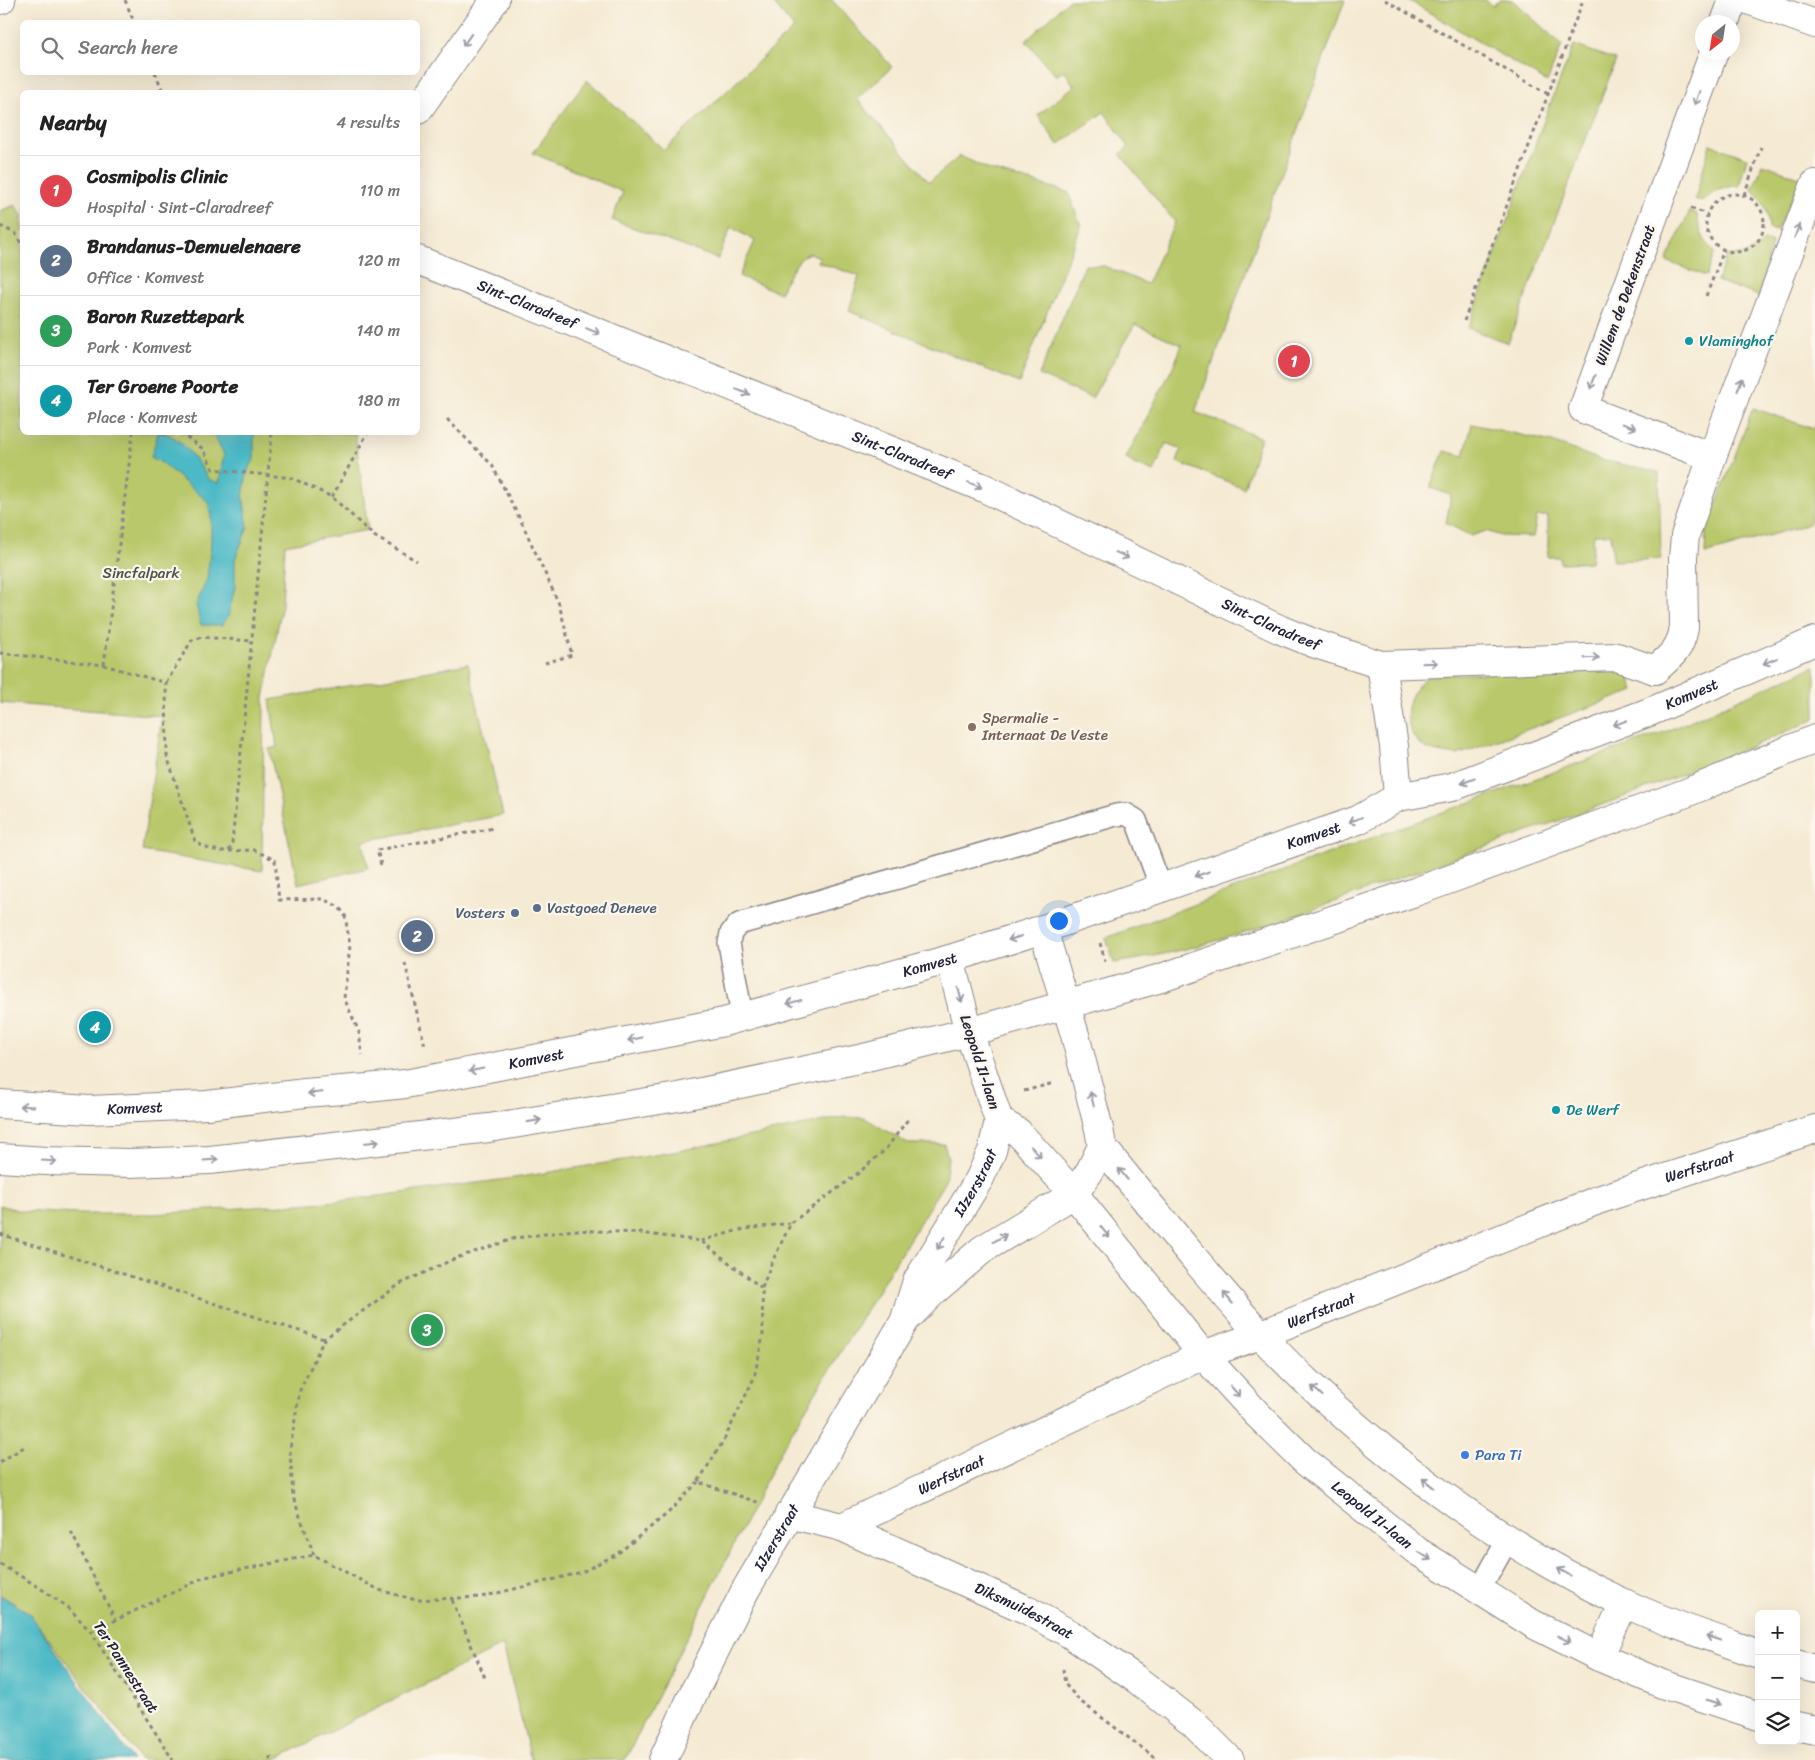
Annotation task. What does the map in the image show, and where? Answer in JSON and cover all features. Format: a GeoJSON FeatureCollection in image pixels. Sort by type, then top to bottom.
{"type":"FeatureCollection","features":[{"type":"Feature","properties":{"kind":"street"},"geometry":{"type":"LineString","coordinates":[[420,107],[495,0]]}},
{"type":"Feature","properties":{"kind":"street"},"geometry":{"type":"LineString","coordinates":[[1728,15],[1733,0]]}},
{"type":"Feature","properties":{"kind":"street"},"geometry":{"type":"LineString","coordinates":[[1748,0],[1815,24]]}},
{"type":"Feature","properties":{"kind":"street","name":"Willem de Dekenstraat"},"geometry":{"type":"LineString","coordinates":[[1711,60],[1583,409],[1712,457]]}},
{"type":"Feature","properties":{"kind":"street"},"geometry":{"type":"LineString","coordinates":[[1652,711],[1658,684],[1655,670],[1676,651],[1682,640],[1684,628],[1683,558],[1685,536],[1712,457],[1815,184]]}},
{"type":"Feature","properties":{"kind":"street","name":"Sint-Claradreef"},"geometry":{"type":"LineString","coordinates":[[420,261],[984,488],[1281,630],[1316,644],[1381,665],[1617,657],[1655,670]]}},
{"type":"Feature","properties":{"kind":"street","name":"Komvest"},"geometry":{"type":"LineString","coordinates":[[0,1104],[89,1110],[207,1105],[367,1088],[433,1078],[724,1022],[950,959],[1043,929],[1358,820],[1398,797],[1452,787],[1652,711],[1815,642]]}},
{"type":"Feature","properties":{"kind":"street"},"geometry":{"type":"LineString","coordinates":[[1381,665],[1395,754],[1398,797]]}},
{"type":"Feature","properties":{"kind":"street"},"geometry":{"type":"LineString","coordinates":[[0,1158],[130,1163],[210,1160],[489,1128],[678,1097],[859,1060],[969,1032],[1161,978],[1415,892],[1686,793],[1815,739]]}},
{"type":"Feature","properties":{"kind":"street"},"geometry":{"type":"LineString","coordinates":[[1043,929],[1067,1005],[1102,1146],[1122,1173],[1260,1335],[1306,1382],[1353,1424],[1433,1487],[1508,1539],[1568,1574],[1624,1603],[1690,1630],[1755,1653]]}},
{"type":"Feature","properties":{"kind":"street","name":"Leopold II-laan"},"geometry":{"type":"LineString","coordinates":[[950,959],[969,1032],[999,1121],[1018,1132],[1074,1194],[1203,1354],[1257,1414],[1305,1461],[1417,1551],[1533,1624],[1598,1657],[1662,1684],[1755,1715]]}},
{"type":"Feature","properties":{"kind":"street","name":"IJzerstraat"},"geometry":{"type":"LineString","coordinates":[[904,1322],[917,1281],[980,1178],[992,1151],[999,1121]]}},
{"type":"Feature","properties":{"kind":"street","name":"Werfstraat"},"geometry":{"type":"LineString","coordinates":[[842,1527],[1203,1354],[1260,1335],[1598,1200],[1815,1129]]}},
{"type":"Feature","properties":{"kind":"street"},"geometry":{"type":"LineString","coordinates":[[1074,1194],[1090,1171],[1102,1146]]}},
{"type":"Feature","properties":{"kind":"street","name":"IJzerstraat"},"geometry":{"type":"LineString","coordinates":[[663,1760],[694,1692],[746,1589],[904,1322],[935,1290],[983,1249],[1074,1194]]}},
{"type":"Feature","properties":{"kind":"street","name":"Diksmuidestraat"},"geometry":{"type":"LineString","coordinates":[[789,1514],[842,1527],[1007,1600],[1070,1634],[1136,1679],[1186,1718],[1230,1760]]}},
{"type":"Feature","properties":{"kind":"street"},"geometry":{"type":"LineString","coordinates":[[1598,1657],[1624,1603]]}},
{"type":"Feature","properties":{"kind":"street"},"geometry":{"type":"LineString","coordinates":[[1800,1665],[1815,1669]]}},
{"type":"Feature","properties":{"kind":"street"},"geometry":{"type":"LineString","coordinates":[[1800,1727],[1815,1730]]}},
{"type":"Feature","properties":{"kind":"lane"},"geometry":{"type":"LineString","coordinates":[[742,1016],[729,944],[731,933],[739,924],[1116,814],[1126,814],[1136,820],[1161,888]]}},
{"type":"Feature","properties":{"kind":"lane"},"geometry":{"type":"LineString","coordinates":[[1478,1591],[1508,1539]]}},
{"type":"Feature","properties":{"kind":"path"},"geometry":{"type":"LineString","coordinates":[[125,0],[133,20]]}},
{"type":"Feature","properties":{"kind":"path"},"geometry":{"type":"LineString","coordinates":[[1385,0],[1548,94]]}},
{"type":"Feature","properties":{"kind":"path"},"geometry":{"type":"LineString","coordinates":[[1464,321],[1583,0]]}},
{"type":"Feature","properties":{"kind":"path"},"geometry":{"type":"LineString","coordinates":[[156,75],[162,90]]}},
{"type":"Feature","properties":{"kind":"path"},"geometry":{"type":"LineString","coordinates":[[1744,195],[1762,147]]}},
{"type":"Feature","properties":{"kind":"path"},"geometry":{"type":"LineString","coordinates":[[1726,195],[1744,195],[1753,200],[1760,208],[1764,227],[1760,237],[1746,250],[1736,252],[1724,250],[1712,240],[1707,232],[1707,214],[1711,206],[1718,199],[1726,195]]}},
{"type":"Feature","properties":{"kind":"path"},"geometry":{"type":"LineString","coordinates":[[0,226],[15,233],[20,241]]}},
{"type":"Feature","properties":{"kind":"path"},"geometry":{"type":"LineString","coordinates":[[1706,296],[1724,250]]}},
{"type":"Feature","properties":{"kind":"path"},"geometry":{"type":"LineString","coordinates":[[447,419],[492,465],[522,523],[559,604],[572,656],[545,663]]}},
{"type":"Feature","properties":{"kind":"path"},"geometry":{"type":"LineString","coordinates":[[104,665],[133,435]]}},
{"type":"Feature","properties":{"kind":"path"},"geometry":{"type":"LineString","coordinates":[[184,435],[203,449],[213,469],[292,478],[332,497],[374,536],[417,561]]}},
{"type":"Feature","properties":{"kind":"path"},"geometry":{"type":"LineString","coordinates":[[229,851],[232,843],[272,435]]}},
{"type":"Feature","properties":{"kind":"path"},"geometry":{"type":"LineString","coordinates":[[332,497],[366,435]]}},
{"type":"Feature","properties":{"kind":"path"},"geometry":{"type":"LineString","coordinates":[[252,641],[202,637],[192,640],[166,683],[167,756],[195,841],[204,848],[219,851],[254,850],[275,860],[279,900],[323,899],[339,907],[345,915],[350,946],[344,998],[359,1032],[367,1088]]}},
{"type":"Feature","properties":{"kind":"path"},"geometry":{"type":"LineString","coordinates":[[0,653],[104,665],[166,683]]}},
{"type":"Feature","properties":{"kind":"path"},"geometry":{"type":"LineString","coordinates":[[381,865],[377,850],[494,828]]}},
{"type":"Feature","properties":{"kind":"path"},"geometry":{"type":"LineString","coordinates":[[1100,942],[1107,966]]}},
{"type":"Feature","properties":{"kind":"path"},"geometry":{"type":"LineString","coordinates":[[405,963],[433,1078]]}},
{"type":"Feature","properties":{"kind":"path"},"geometry":{"type":"LineString","coordinates":[[1019,1092],[1055,1083]]}},
{"type":"Feature","properties":{"kind":"path"},"geometry":{"type":"LineString","coordinates":[[91,1632],[205,1577],[314,1555],[379,1590],[416,1600],[452,1600],[481,1597],[582,1572],[617,1554],[667,1514],[698,1482],[725,1438],[754,1378],[763,1336],[762,1288],[791,1223],[856,1175],[885,1150],[909,1118]]}},
{"type":"Feature","properties":{"kind":"path"},"geometry":{"type":"LineString","coordinates":[[314,1555],[293,1496],[290,1449],[300,1390],[324,1339],[400,1284],[456,1258],[516,1238],[574,1230],[640,1233],[701,1241],[739,1230],[791,1223]]}},
{"type":"Feature","properties":{"kind":"path"},"geometry":{"type":"LineString","coordinates":[[0,1234],[324,1339]]}},
{"type":"Feature","properties":{"kind":"path"},"geometry":{"type":"LineString","coordinates":[[701,1241],[762,1288]]}},
{"type":"Feature","properties":{"kind":"path"},"geometry":{"type":"LineString","coordinates":[[0,1462],[24,1447]]}},
{"type":"Feature","properties":{"kind":"path"},"geometry":{"type":"LineString","coordinates":[[698,1482],[789,1514]]}},
{"type":"Feature","properties":{"kind":"path"},"geometry":{"type":"LineString","coordinates":[[71,1532],[115,1619]]}},
{"type":"Feature","properties":{"kind":"path","name":"Ter Pannestraat"},"geometry":{"type":"LineString","coordinates":[[0,1564],[38,1586],[69,1608],[91,1632],[173,1760]]}},
{"type":"Feature","properties":{"kind":"path"},"geometry":{"type":"LineString","coordinates":[[452,1600],[486,1680]]}},
{"type":"Feature","properties":{"kind":"path"},"geometry":{"type":"LineString","coordinates":[[1070,1634],[1062,1664],[1065,1684],[1080,1701],[1158,1760]]}},
{"type":"Feature","properties":{"kind":"path"},"geometry":{"type":"LineString","coordinates":[[269,1760],[273,1755]]}},
{"type":"Feature","properties":{"kind":"green space"},"geometry":{"type":"Polygon","coordinates":[[[771,0],[832,0],[892,67],[857,99],[929,182],[960,156],[990,170],[1068,192],[1081,226],[1019,383],[849,311],[859,276],[818,262],[820,257],[809,253],[804,256],[792,270],[780,293],[739,276],[755,241],[731,227],[718,259],[612,220],[623,192],[533,153],[587,80],[664,150],[794,28],[771,0]]]}},
{"type":"Feature","properties":{"kind":"green space"},"geometry":{"type":"Polygon","coordinates":[[[1069,0],[1345,0],[1195,412],[1261,438],[1244,488],[1177,462],[1181,449],[1166,443],[1154,472],[1134,464],[1126,458],[1174,365],[1182,345],[1135,324],[1092,398],[1039,375],[1085,265],[1104,266],[1147,284],[1175,222],[1120,154],[1129,147],[1104,112],[1058,145],[1038,115],[1074,86],[1064,70],[1056,76],[1026,41],[1069,0]]]}},
{"type":"Feature","properties":{"kind":"green space"},"geometry":{"type":"Polygon","coordinates":[[[1408,0],[1486,0],[1492,6],[1500,0],[1512,0],[1562,45],[1547,82],[1408,0]]]}},
{"type":"Feature","properties":{"kind":"green space"},"geometry":{"type":"Polygon","coordinates":[[[1574,45],[1616,60],[1508,343],[1468,328],[1549,107],[1574,45]]]}},
{"type":"Feature","properties":{"kind":"green space"},"geometry":{"type":"Polygon","coordinates":[[[1710,144],[1747,158],[1739,186],[1719,190],[1702,202],[1695,199],[1710,144]]]}},
{"type":"Feature","properties":{"kind":"green space"},"geometry":{"type":"Polygon","coordinates":[[[1763,164],[1802,178],[1776,231],[1769,229],[1765,208],[1760,198],[1752,190],[1763,164]]]}},
{"type":"Feature","properties":{"kind":"green space","name":"Sincfalpark"},"geometry":{"type":"Polygon","coordinates":[[[15,205],[20,212],[20,435],[355,435],[368,530],[285,545],[282,605],[264,698],[262,871],[142,851],[162,716],[0,703],[0,211],[15,205]]]}},
{"type":"Feature","properties":{"kind":"green space"},"geometry":{"type":"Polygon","coordinates":[[[1690,211],[1697,214],[1702,235],[1715,252],[1706,276],[1666,261],[1690,211]]]}},
{"type":"Feature","properties":{"kind":"green space"},"geometry":{"type":"Polygon","coordinates":[[[1765,240],[1772,243],[1759,296],[1717,281],[1727,255],[1739,255],[1748,252],[1757,248],[1765,240]]]}},
{"type":"Feature","properties":{"kind":"green space"},"geometry":{"type":"Polygon","coordinates":[[[1753,408],[1814,429],[1815,425],[1815,496],[1809,524],[1705,554],[1706,531],[1753,408]]]}},
{"type":"Feature","properties":{"kind":"green space"},"geometry":{"type":"Polygon","coordinates":[[[1472,424],[1552,442],[1601,460],[1659,472],[1661,559],[1613,561],[1611,534],[1594,534],[1591,562],[1560,563],[1560,557],[1548,557],[1548,516],[1537,516],[1533,537],[1501,536],[1486,531],[1471,536],[1446,523],[1451,495],[1430,488],[1444,451],[1464,456],[1472,424]]]}},
{"type":"Feature","properties":{"kind":"green space"},"geometry":{"type":"Polygon","coordinates":[[[468,664],[503,815],[363,841],[368,868],[298,884],[269,749],[277,747],[270,700],[468,664]]]}},
{"type":"Feature","properties":{"kind":"green space"},"geometry":{"type":"Polygon","coordinates":[[[1815,666],[1815,719],[1767,740],[1621,798],[1310,911],[1193,947],[1114,963],[1106,938],[1305,862],[1667,731],[1815,666]]]}},
{"type":"Feature","properties":{"kind":"green space"},"geometry":{"type":"Polygon","coordinates":[[[1627,669],[1634,691],[1457,755],[1438,752],[1424,747],[1413,736],[1409,727],[1408,707],[1411,698],[1415,689],[1430,675],[1627,669]]]}},
{"type":"Feature","properties":{"kind":"green space"},"geometry":{"type":"Polygon","coordinates":[[[844,1117],[865,1118],[908,1144],[944,1144],[948,1158],[945,1181],[784,1445],[625,1760],[531,1760],[503,1645],[274,1760],[141,1760],[29,1613],[0,1595],[0,1205],[21,1211],[77,1214],[154,1214],[341,1201],[514,1178],[673,1152],[844,1117]]]}},
{"type":"Feature","properties":{"kind":"water"},"geometry":{"type":"Polygon","coordinates":[[[157,435],[168,435],[188,450],[209,480],[219,483],[224,454],[214,435],[254,435],[254,460],[247,472],[243,497],[248,527],[235,559],[235,587],[228,617],[222,625],[201,625],[196,605],[207,579],[211,544],[211,516],[208,502],[162,463],[151,457],[157,435]]]}},
{"type":"Feature","properties":{"kind":"water"},"geometry":{"type":"Polygon","coordinates":[[[0,1595],[29,1613],[133,1760],[0,1760],[0,1595]]]}},
{"type":"Feature","properties":{"kind":"place","name":"Vlaminghof"},"geometry":{"type":"Point","coordinates":[1689,341]}},
{"type":"Feature","properties":{"kind":"place","name":"Cosmipolis Clinic"},"geometry":{"type":"Point","coordinates":[1294,361]}},
{"type":"Feature","properties":{"kind":"place","name":"Spermalie - Internaat De Veste"},"geometry":{"type":"Point","coordinates":[972,727]}},
{"type":"Feature","properties":{"kind":"place","name":"Vastgoed Deneve"},"geometry":{"type":"Point","coordinates":[537,908]}},
{"type":"Feature","properties":{"kind":"place","name":"Vosters"},"geometry":{"type":"Point","coordinates":[515,913]}},
{"type":"Feature","properties":{"kind":"place","name":"Brandanus-Demuelenaere"},"geometry":{"type":"Point","coordinates":[417,936]}},
{"type":"Feature","properties":{"kind":"place","name":"Ter Groene Poorte"},"geometry":{"type":"Point","coordinates":[95,1027]}},
{"type":"Feature","properties":{"kind":"place","name":"De Werf"},"geometry":{"type":"Point","coordinates":[1556,1110]}},
{"type":"Feature","properties":{"kind":"place","name":"Baron Ruzettepark"},"geometry":{"type":"Point","coordinates":[427,1330]}},
{"type":"Feature","properties":{"kind":"place","name":"Para Ti"},"geometry":{"type":"Point","coordinates":[1465,1455]}}]}
